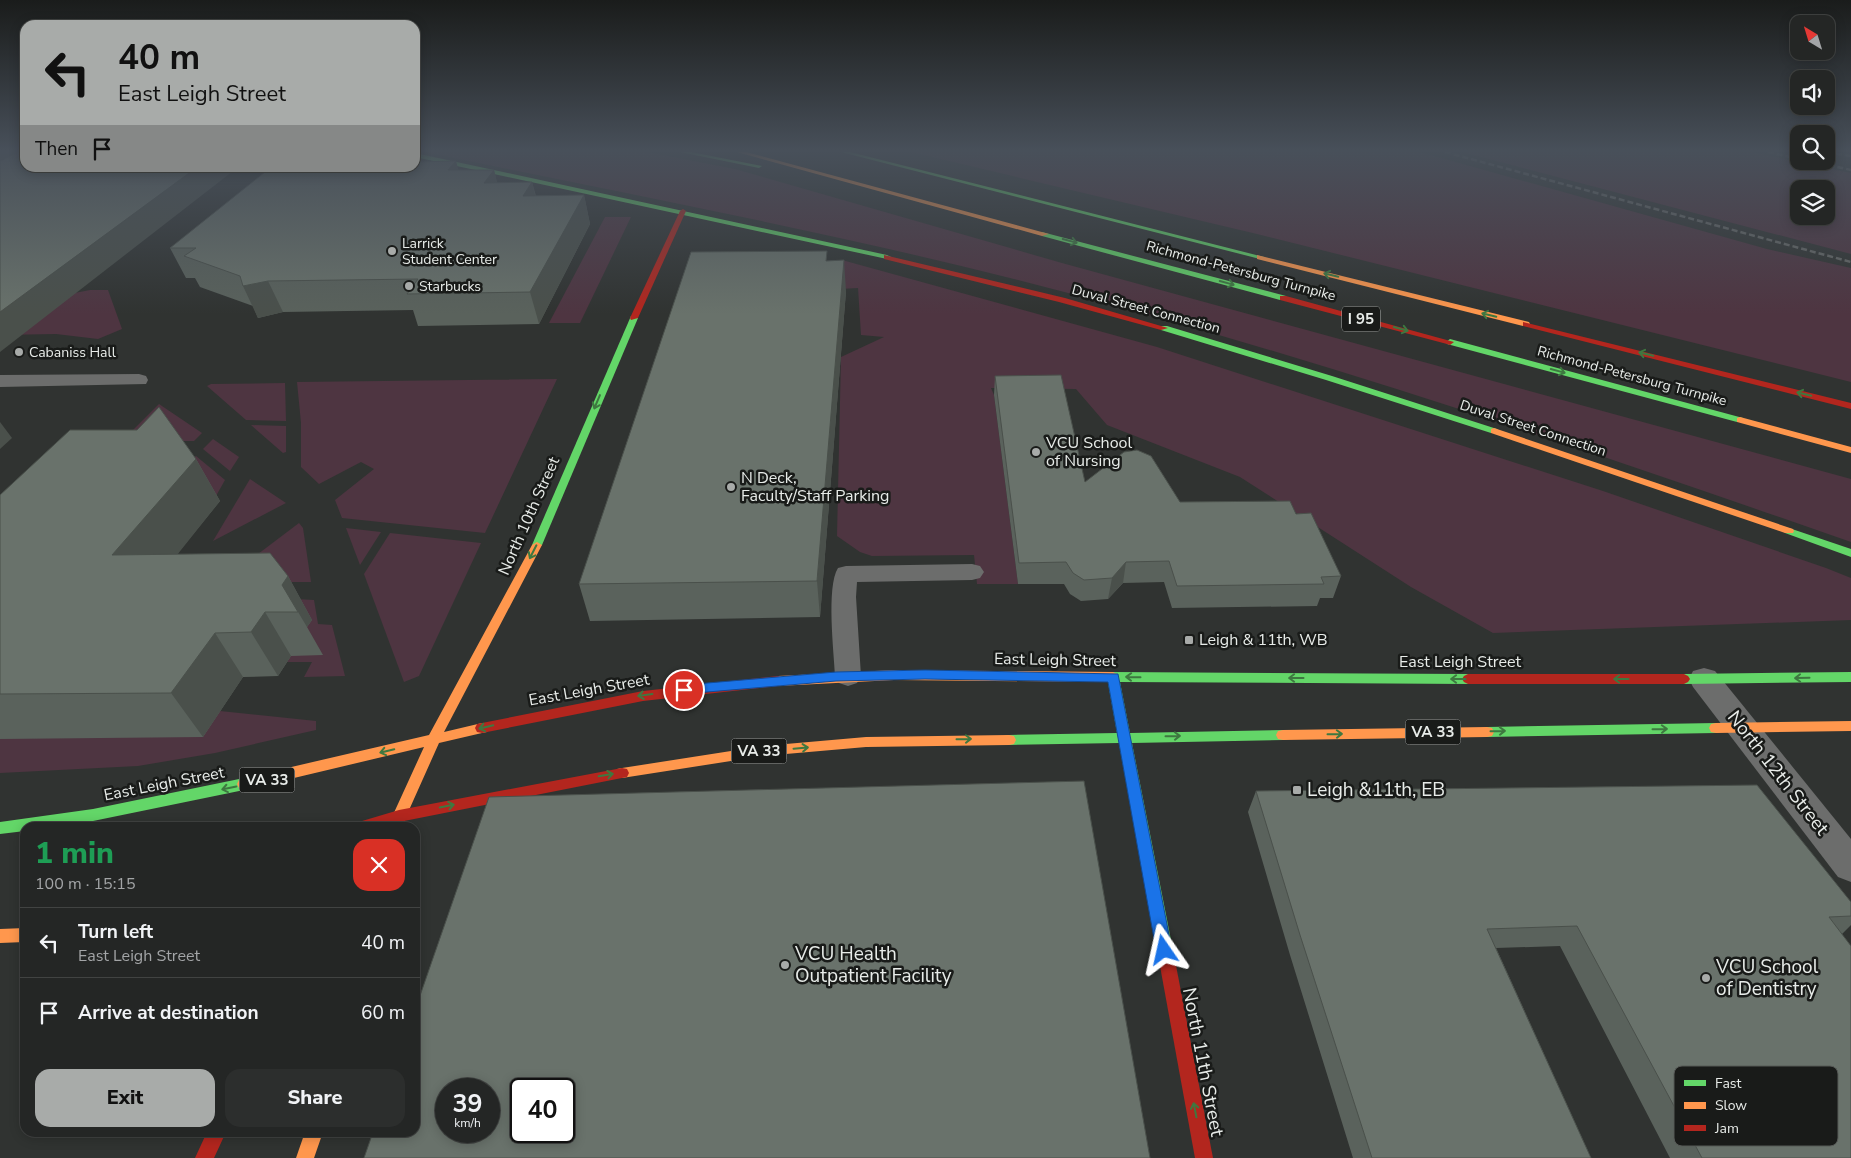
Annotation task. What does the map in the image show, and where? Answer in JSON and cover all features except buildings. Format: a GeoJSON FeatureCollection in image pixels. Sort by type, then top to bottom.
{"type":"FeatureCollection","features":[{"type":"Feature","properties":{"kind":"main road","name":"Duval Street Connection"},"geometry":{"type":"LineString","coordinates":[[655,206],[812,238],[1150,324],[1326,376],[1628,475],[1851,554]]}},
{"type":"Feature","properties":{"kind":"main road","name":"Richmond-Petersburg Turnpike"},"geometry":{"type":"LineString","coordinates":[[942,206],[1851,450]]}},
{"type":"Feature","properties":{"kind":"main road","name":"Richmond-Petersburg Turnpike"},"geometry":{"type":"LineString","coordinates":[[1059,206],[1851,406]]}},
{"type":"Feature","properties":{"kind":"main road","name":"North 10th Street"},"geometry":{"type":"LineString","coordinates":[[396,822],[434,739],[536,548],[616,357],[683,212]]}},
{"type":"Feature","properties":{"kind":"main road","name":"East Leigh Street"},"geometry":{"type":"LineString","coordinates":[[81,822],[94,821],[522,718],[631,697],[740,684],[848,676],[925,675],[1704,680]]}},
{"type":"Feature","properties":{"kind":"main road","name":"North 11th Street"},"geometry":{"type":"LineString","coordinates":[[1113,677],[1204,1158]]}},
{"type":"Feature","properties":{"kind":"main road","name":"VA 33"},"geometry":{"type":"LineString","coordinates":[[1704,680],[1851,677]]}},
{"type":"Feature","properties":{"kind":"main road","name":"VA 33"},"geometry":{"type":"LineString","coordinates":[[378,822],[582,779],[763,751],[866,742],[1851,726]]}},
{"type":"Feature","properties":{"kind":"main road","name":"East Leigh Street"},"geometry":{"type":"LineString","coordinates":[[0,828],[20,827]]}},
{"type":"Feature","properties":{"kind":"main road"},"geometry":{"type":"LineString","coordinates":[[0,936],[20,935]]}},
{"type":"Feature","properties":{"kind":"main road"},"geometry":{"type":"LineString","coordinates":[[204,1158],[214,1137]]}},
{"type":"Feature","properties":{"kind":"main road"},"geometry":{"type":"LineString","coordinates":[[305,1158],[312,1137]]}},
{"type":"Feature","properties":{"kind":"street","name":"North 12th Street"},"geometry":{"type":"LineString","coordinates":[[1704,680],[1851,866]]}},
{"type":"Feature","properties":{"kind":"lane"},"geometry":{"type":"LineString","coordinates":[[0,381],[139,380]]}},
{"type":"Feature","properties":{"kind":"lane"},"geometry":{"type":"LineString","coordinates":[[848,676],[844,597],[846,574],[972,572]]}},
{"type":"Feature","properties":{"kind":"shaded area"},"geometry":{"type":"Polygon","coordinates":[[[687,206],[864,206],[1062,263],[1851,479],[1851,542],[1463,410],[1268,350],[1170,321],[992,273],[687,206]]]}},
{"type":"Feature","properties":{"kind":"shaded area"},"geometry":{"type":"Polygon","coordinates":[[[1139,206],[1613,206],[1767,249],[1851,268],[1851,382],[1139,206]]]}},
{"type":"Feature","properties":{"kind":"shaded area"},"geometry":{"type":"Polygon","coordinates":[[[1668,206],[1790,206],[1790,225],[1835,225],[1835,206],[1851,206],[1851,254],[1668,206]]]}},
{"type":"Feature","properties":{"kind":"shaded area"},"geometry":{"type":"Polygon","coordinates":[[[605,217],[631,217],[580,323],[549,323],[605,217]]]}},
{"type":"Feature","properties":{"kind":"shaded area"},"geometry":{"type":"Polygon","coordinates":[[[842,260],[1157,347],[1603,491],[1826,568],[1851,578],[1851,620],[1493,633],[1411,587],[1240,477],[1107,425],[1076,389],[991,388],[994,395],[1018,584],[977,584],[974,555],[872,556],[860,552],[837,536],[841,357],[884,337],[861,335],[858,288],[839,289],[827,267],[842,260]]]}},
{"type":"Feature","properties":{"kind":"shaded area"},"geometry":{"type":"Polygon","coordinates":[[[0,288],[59,296],[90,290],[108,290],[122,329],[98,339],[56,334],[0,335],[0,288]]]}},
{"type":"Feature","properties":{"kind":"shaded area"},"geometry":{"type":"Polygon","coordinates":[[[557,379],[485,533],[342,518],[335,500],[374,469],[361,462],[319,484],[301,467],[301,423],[297,382],[557,379]]]}},
{"type":"Feature","properties":{"kind":"shaded area"},"geometry":{"type":"Polygon","coordinates":[[[285,383],[286,421],[246,420],[207,386],[211,384],[285,383]]]}},
{"type":"Feature","properties":{"kind":"shaded area"},"geometry":{"type":"Polygon","coordinates":[[[159,404],[202,433],[194,441],[122,441],[159,404]]]}},
{"type":"Feature","properties":{"kind":"shaded area"},"geometry":{"type":"Polygon","coordinates":[[[251,425],[286,426],[286,452],[283,453],[251,425]]]}},
{"type":"Feature","properties":{"kind":"shaded area"},"geometry":{"type":"Polygon","coordinates":[[[213,439],[239,457],[230,471],[203,449],[213,439]]]}},
{"type":"Feature","properties":{"kind":"shaded area"},"geometry":{"type":"Polygon","coordinates":[[[196,456],[225,480],[216,496],[191,460],[196,456]]]}},
{"type":"Feature","properties":{"kind":"shaded area"},"geometry":{"type":"Polygon","coordinates":[[[250,479],[286,503],[213,541],[250,479]]]}},
{"type":"Feature","properties":{"kind":"shaded area"},"geometry":{"type":"Polygon","coordinates":[[[299,523],[303,528],[311,582],[265,582],[242,566],[299,523]]]}},
{"type":"Feature","properties":{"kind":"shaded area"},"geometry":{"type":"Polygon","coordinates":[[[346,528],[381,532],[360,565],[346,528]]]}},
{"type":"Feature","properties":{"kind":"shaded area"},"geometry":{"type":"Polygon","coordinates":[[[390,533],[481,543],[419,676],[404,682],[364,574],[390,533]]]}},
{"type":"Feature","properties":{"kind":"shaded area"},"geometry":{"type":"Polygon","coordinates":[[[296,599],[314,600],[318,624],[332,625],[345,676],[304,677],[312,662],[287,662],[306,628],[296,599]]]}},
{"type":"Feature","properties":{"kind":"shaded area"},"geometry":{"type":"Polygon","coordinates":[[[220,711],[316,721],[316,730],[215,753],[138,766],[0,773],[0,739],[220,711]]]}},
{"type":"Feature","properties":{"kind":"railway"},"geometry":{"type":"LineString","coordinates":[[1644,206],[1851,262]]}},
{"type":"Feature","properties":{"kind":"traffic: fast"},"geometry":{"type":"LineString","coordinates":[[651,206],[887,257]]}},
{"type":"Feature","properties":{"kind":"traffic: fast"},"geometry":{"type":"LineString","coordinates":[[1058,206],[1260,257]]}},
{"type":"Feature","properties":{"kind":"traffic: fast"},"geometry":{"type":"LineString","coordinates":[[1045,234],[1283,298]]}},
{"type":"Feature","properties":{"kind":"traffic: fast"},"geometry":{"type":"LineString","coordinates":[[537,545],[634,318]]}},
{"type":"Feature","properties":{"kind":"traffic: fast"},"geometry":{"type":"LineString","coordinates":[[1164,328],[1494,431]]}},
{"type":"Feature","properties":{"kind":"traffic: fast"},"geometry":{"type":"LineString","coordinates":[[1450,342],[1740,420]]}},
{"type":"Feature","properties":{"kind":"traffic: fast"},"geometry":{"type":"LineString","coordinates":[[1789,531],[1851,553]]}},
{"type":"Feature","properties":{"kind":"traffic: fast"},"geometry":{"type":"LineString","coordinates":[[1113,677],[1166,955]]}},
{"type":"Feature","properties":{"kind":"traffic: fast"},"geometry":{"type":"LineString","coordinates":[[1113,677],[1468,679]]}},
{"type":"Feature","properties":{"kind":"traffic: fast"},"geometry":{"type":"LineString","coordinates":[[1684,679],[1851,677]]}},
{"type":"Feature","properties":{"kind":"traffic: fast"},"geometry":{"type":"LineString","coordinates":[[1487,732],[1716,728]]}},
{"type":"Feature","properties":{"kind":"traffic: fast"},"geometry":{"type":"LineString","coordinates":[[1009,740],[1283,735]]}},
{"type":"Feature","properties":{"kind":"traffic: fast"},"geometry":{"type":"LineString","coordinates":[[43,822],[93,815],[244,784]]}},
{"type":"Feature","properties":{"kind":"traffic: fast"},"geometry":{"type":"LineString","coordinates":[[0,828],[20,825]]}},
{"type":"Feature","properties":{"kind":"traffic: slow"},"geometry":{"type":"LineString","coordinates":[[941,206],[1045,234]]}},
{"type":"Feature","properties":{"kind":"traffic: slow"},"geometry":{"type":"LineString","coordinates":[[1260,257],[1526,324]]}},
{"type":"Feature","properties":{"kind":"traffic: slow"},"geometry":{"type":"LineString","coordinates":[[1740,420],[1851,450]]}},
{"type":"Feature","properties":{"kind":"traffic: slow"},"geometry":{"type":"LineString","coordinates":[[1494,431],[1789,531]]}},
{"type":"Feature","properties":{"kind":"traffic: slow"},"geometry":{"type":"LineString","coordinates":[[397,822],[434,739],[537,545]]}},
{"type":"Feature","properties":{"kind":"traffic: slow"},"geometry":{"type":"LineString","coordinates":[[778,681],[894,675],[1113,677]]}},
{"type":"Feature","properties":{"kind":"traffic: slow"},"geometry":{"type":"LineString","coordinates":[[1716,728],[1851,726]]}},
{"type":"Feature","properties":{"kind":"traffic: slow"},"geometry":{"type":"LineString","coordinates":[[244,784],[482,728]]}},
{"type":"Feature","properties":{"kind":"traffic: slow"},"geometry":{"type":"LineString","coordinates":[[1283,735],[1487,732]]}},
{"type":"Feature","properties":{"kind":"traffic: slow"},"geometry":{"type":"LineString","coordinates":[[622,773],[763,751],[866,742],[1009,740]]}},
{"type":"Feature","properties":{"kind":"traffic: slow"},"geometry":{"type":"LineString","coordinates":[[0,936],[20,935]]}},
{"type":"Feature","properties":{"kind":"traffic: slow"},"geometry":{"type":"LineString","coordinates":[[305,1158],[312,1137]]}},
{"type":"Feature","properties":{"kind":"traffic: jam"},"geometry":{"type":"LineString","coordinates":[[634,318],[683,211]]}},
{"type":"Feature","properties":{"kind":"traffic: jam"},"geometry":{"type":"LineString","coordinates":[[887,257],[1062,300],[1164,328]]}},
{"type":"Feature","properties":{"kind":"traffic: jam"},"geometry":{"type":"LineString","coordinates":[[1283,298],[1450,342]]}},
{"type":"Feature","properties":{"kind":"traffic: jam"},"geometry":{"type":"LineString","coordinates":[[1526,324],[1851,406]]}},
{"type":"Feature","properties":{"kind":"traffic: jam"},"geometry":{"type":"LineString","coordinates":[[1468,679],[1684,679]]}},
{"type":"Feature","properties":{"kind":"traffic: jam"},"geometry":{"type":"LineString","coordinates":[[482,728],[643,696],[778,681]]}},
{"type":"Feature","properties":{"kind":"traffic: jam"},"geometry":{"type":"LineString","coordinates":[[378,822],[399,816],[622,773]]}},
{"type":"Feature","properties":{"kind":"traffic: jam"},"geometry":{"type":"LineString","coordinates":[[1166,955],[1204,1158]]}},
{"type":"Feature","properties":{"kind":"traffic: jam"},"geometry":{"type":"LineString","coordinates":[[204,1158],[214,1137]]}},
{"type":"Feature","properties":{"kind":"place","name":"Larrick Student Center"},"geometry":{"type":"Point","coordinates":[392,251]}},
{"type":"Feature","properties":{"kind":"place","name":"Starbucks"},"geometry":{"type":"Point","coordinates":[409,286]}},
{"type":"Feature","properties":{"kind":"place","name":"Cabaniss Hall"},"geometry":{"type":"Point","coordinates":[19,352]}},
{"type":"Feature","properties":{"kind":"place","name":"VCU School of Nursing"},"geometry":{"type":"Point","coordinates":[1036,452]}},
{"type":"Feature","properties":{"kind":"place","name":"N Deck, Faculty/Staff Parking"},"geometry":{"type":"Point","coordinates":[731,487]}},
{"type":"Feature","properties":{"kind":"place","name":"Leigh & 11th, WB"},"geometry":{"type":"Point","coordinates":[1189,640]}},
{"type":"Feature","properties":{"kind":"place","name":"Leigh &11th, EB"},"geometry":{"type":"Point","coordinates":[1297,790]}},
{"type":"Feature","properties":{"kind":"place","name":"VCU Health Outpatient Facility"},"geometry":{"type":"Point","coordinates":[785,965]}},
{"type":"Feature","properties":{"kind":"place","name":"VCU School of Dentistry"},"geometry":{"type":"Point","coordinates":[1706,978]}},
{"type":"Feature","properties":{"kind":"route"},"geometry":{"type":"LineString","coordinates":[[684,690],[836,676],[983,675],[1113,677],[1164,950]]}}]}
